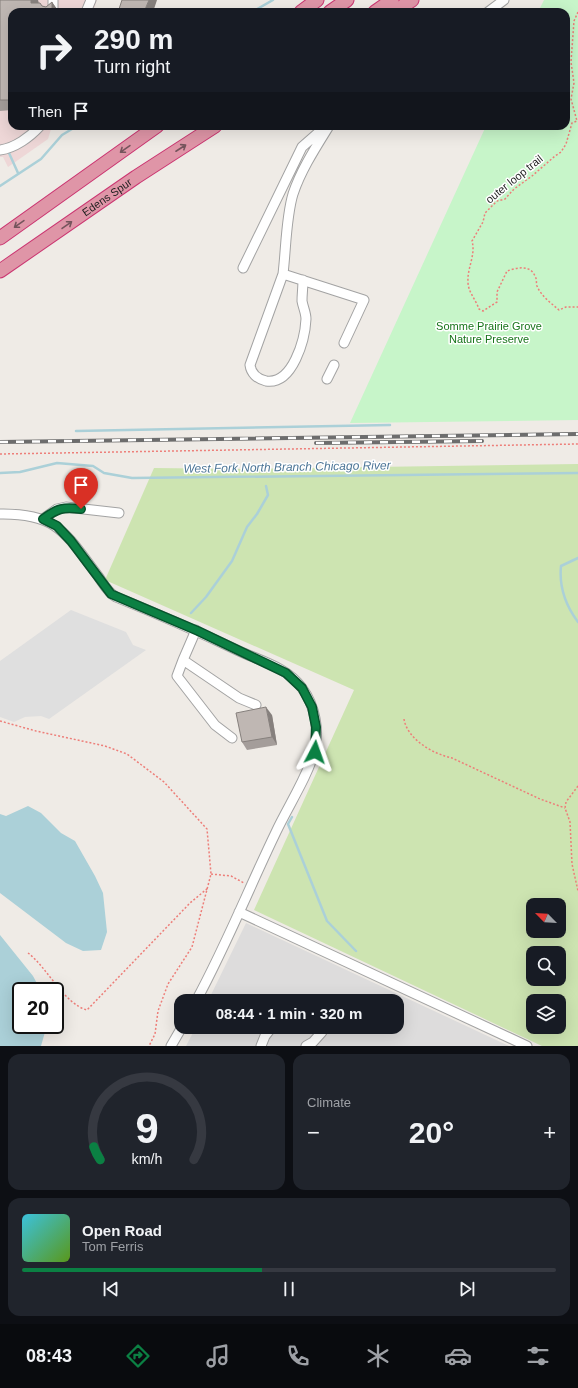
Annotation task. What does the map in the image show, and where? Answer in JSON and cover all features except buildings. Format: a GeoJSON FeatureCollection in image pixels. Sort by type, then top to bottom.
{"type":"FeatureCollection","features":[{"type":"Feature","properties":{"kind":"highway"},"geometry":{"type":"LineString","coordinates":[[306,8],[317,0]]}},
{"type":"Feature","properties":{"kind":"highway"},"geometry":{"type":"LineString","coordinates":[[336,8],[347,0]]}},
{"type":"Feature","properties":{"kind":"highway"},"geometry":{"type":"LineString","coordinates":[[381,8],[392,0]]}},
{"type":"Feature","properties":{"kind":"highway"},"geometry":{"type":"LineString","coordinates":[[400,8],[412,0]]}},
{"type":"Feature","properties":{"kind":"highway"},"geometry":{"type":"LineString","coordinates":[[0,238],[151,130]]}},
{"type":"Feature","properties":{"kind":"highway","name":"Edens Spur"},"geometry":{"type":"LineString","coordinates":[[0,271],[136,177],[210,130]]}},
{"type":"Feature","properties":{"kind":"street"},"geometry":{"type":"LineString","coordinates":[[495,8],[504,0]]}},
{"type":"Feature","properties":{"kind":"street"},"geometry":{"type":"LineString","coordinates":[[0,150],[8,149],[26,138],[35,130]]}},
{"type":"Feature","properties":{"kind":"street"},"geometry":{"type":"LineString","coordinates":[[243,268],[302,147],[321,130]]}},
{"type":"Feature","properties":{"kind":"street"},"geometry":{"type":"LineString","coordinates":[[303,280],[302,301],[306,319],[296,359],[280,377],[265,381],[257,377],[251,371],[250,365],[284,274],[290,209],[293,193],[306,165],[327,130]]}},
{"type":"Feature","properties":{"kind":"street"},"geometry":{"type":"LineString","coordinates":[[284,274],[364,300],[344,343]]}},
{"type":"Feature","properties":{"kind":"street"},"geometry":{"type":"LineString","coordinates":[[327,379],[334,365]]}},
{"type":"Feature","properties":{"kind":"street"},"geometry":{"type":"LineString","coordinates":[[43,519],[57,509],[66,507],[119,513]]}},
{"type":"Feature","properties":{"kind":"street"},"geometry":{"type":"LineString","coordinates":[[0,514],[15,514],[43,519],[57,526],[71,541],[111,594],[196,630],[286,673],[302,688],[312,707],[316,727],[315,752],[222,950],[200,994]]}},
{"type":"Feature","properties":{"kind":"street"},"geometry":{"type":"LineString","coordinates":[[196,630],[177,676],[214,725],[232,738]]}},
{"type":"Feature","properties":{"kind":"street"},"geometry":{"type":"LineString","coordinates":[[183,660],[239,698],[256,705]]}},
{"type":"Feature","properties":{"kind":"street"},"geometry":{"type":"LineString","coordinates":[[239,912],[527,1046]]}},
{"type":"Feature","properties":{"kind":"street"},"geometry":{"type":"LineString","coordinates":[[172,1046],[178,1034]]}},
{"type":"Feature","properties":{"kind":"street"},"geometry":{"type":"LineString","coordinates":[[261,1046],[267,1034]]}},
{"type":"Feature","properties":{"kind":"street"},"geometry":{"type":"LineString","coordinates":[[306,1046],[313,1042],[320,1034]]}},
{"type":"Feature","properties":{"kind":"path","name":"outer loop trail"},"geometry":{"type":"LineString","coordinates":[[578,12],[574,21],[570,62],[574,83],[571,99],[577,121],[572,124],[566,144],[561,152],[532,176],[514,188],[505,199],[497,201],[485,213],[479,231],[473,236],[472,241],[474,250],[469,264],[468,283],[479,309],[483,311],[497,302],[497,292],[507,271],[520,268],[528,269],[536,277],[537,286],[544,296],[559,310],[566,307],[578,307]]}},
{"type":"Feature","properties":{"kind":"path"},"geometry":{"type":"LineString","coordinates":[[0,454],[578,444]]}},
{"type":"Feature","properties":{"kind":"path"},"geometry":{"type":"LineString","coordinates":[[404,719],[405,727],[416,740],[437,753],[452,758],[540,800],[565,808]]}},
{"type":"Feature","properties":{"kind":"path"},"geometry":{"type":"LineString","coordinates":[[0,721],[36,731],[105,746],[128,754],[164,782],[207,828],[211,874],[208,888],[192,947],[168,984],[158,1011],[156,1034],[149,1046]]}},
{"type":"Feature","properties":{"kind":"path"},"geometry":{"type":"LineString","coordinates":[[578,786],[566,802],[565,808],[570,822],[572,864],[578,891]]}},
{"type":"Feature","properties":{"kind":"path"},"geometry":{"type":"LineString","coordinates":[[211,874],[231,876],[251,886]]}},
{"type":"Feature","properties":{"kind":"path"},"geometry":{"type":"LineString","coordinates":[[28,954],[38,961],[61,990],[80,1008],[87,1010],[190,903],[208,888]]}},
{"type":"Feature","properties":{"kind":"shaded area"},"geometry":{"type":"Polygon","coordinates":[[[0,0],[97,0],[94,8],[8,8],[8,130],[51,130],[48,139],[8,167],[3,157],[0,157],[0,0]]]}},
{"type":"Feature","properties":{"kind":"shaded area"},"geometry":{"type":"Polygon","coordinates":[[[71,610],[126,632],[133,645],[146,650],[49,719],[41,716],[25,717],[14,722],[0,717],[0,661],[71,610]]]}},
{"type":"Feature","properties":{"kind":"shaded area"},"geometry":{"type":"Polygon","coordinates":[[[246,923],[398,994],[211,994],[246,923]]]}},
{"type":"Feature","properties":{"kind":"shaded area"},"geometry":{"type":"Polygon","coordinates":[[[404,997],[509,1046],[186,1046],[192,1034],[404,1034],[404,997]]]}},
{"type":"Feature","properties":{"kind":"green space","name":"Somme Prairie Grove Nature Preserve"},"geometry":{"type":"Polygon","coordinates":[[[544,0],[578,0],[578,420],[350,423],[484,130],[570,130],[570,8],[540,8],[544,0]]]}},
{"type":"Feature","properties":{"kind":"green space"},"geometry":{"type":"Polygon","coordinates":[[[578,464],[578,1046],[542,1046],[254,910],[354,690],[105,580],[154,468],[243,469],[578,464]]]}},
{"type":"Feature","properties":{"kind":"water"},"geometry":{"type":"Polygon","coordinates":[[[28,806],[41,813],[61,833],[75,841],[95,876],[103,893],[107,932],[101,950],[83,951],[66,943],[0,893],[0,814],[6,816],[28,806]]]}},
{"type":"Feature","properties":{"kind":"water"},"geometry":{"type":"Polygon","coordinates":[[[0,935],[36,982],[12,982],[12,1034],[44,1034],[41,1046],[0,1046],[0,935]]]}},
{"type":"Feature","properties":{"kind":"waterway"},"geometry":{"type":"LineString","coordinates":[[259,8],[273,0]]}},
{"type":"Feature","properties":{"kind":"waterway"},"geometry":{"type":"LineString","coordinates":[[0,186],[41,159],[62,135],[70,130]]}},
{"type":"Feature","properties":{"kind":"waterway"},"geometry":{"type":"LineString","coordinates":[[9,153],[18,173]]}},
{"type":"Feature","properties":{"kind":"waterway"},"geometry":{"type":"LineString","coordinates":[[76,431],[390,425]]}},
{"type":"Feature","properties":{"kind":"waterway","name":"West Fork North Branch Chicago River"},"geometry":{"type":"LineString","coordinates":[[0,473],[20,472],[57,463],[93,466],[104,473],[132,478],[578,473]]}},
{"type":"Feature","properties":{"kind":"waterway"},"geometry":{"type":"LineString","coordinates":[[191,613],[206,597],[232,561],[247,527],[257,514],[268,495],[266,486]]}},
{"type":"Feature","properties":{"kind":"waterway"},"geometry":{"type":"LineString","coordinates":[[578,558],[561,566],[561,581],[564,596],[578,622]]}},
{"type":"Feature","properties":{"kind":"waterway"},"geometry":{"type":"LineString","coordinates":[[292,817],[288,824],[327,921],[356,951]]}},
{"type":"Feature","properties":{"kind":"railway"},"geometry":{"type":"LineString","coordinates":[[0,442],[578,434]]}},
{"type":"Feature","properties":{"kind":"railway"},"geometry":{"type":"LineString","coordinates":[[316,443],[482,441]]}},
{"type":"Feature","properties":{"kind":"route"},"geometry":{"type":"LineString","coordinates":[[81,509],[66,507],[57,509],[43,519],[57,526],[71,541],[111,594],[198,631],[286,673],[302,688],[312,707],[316,727],[315,752]]}}]}
